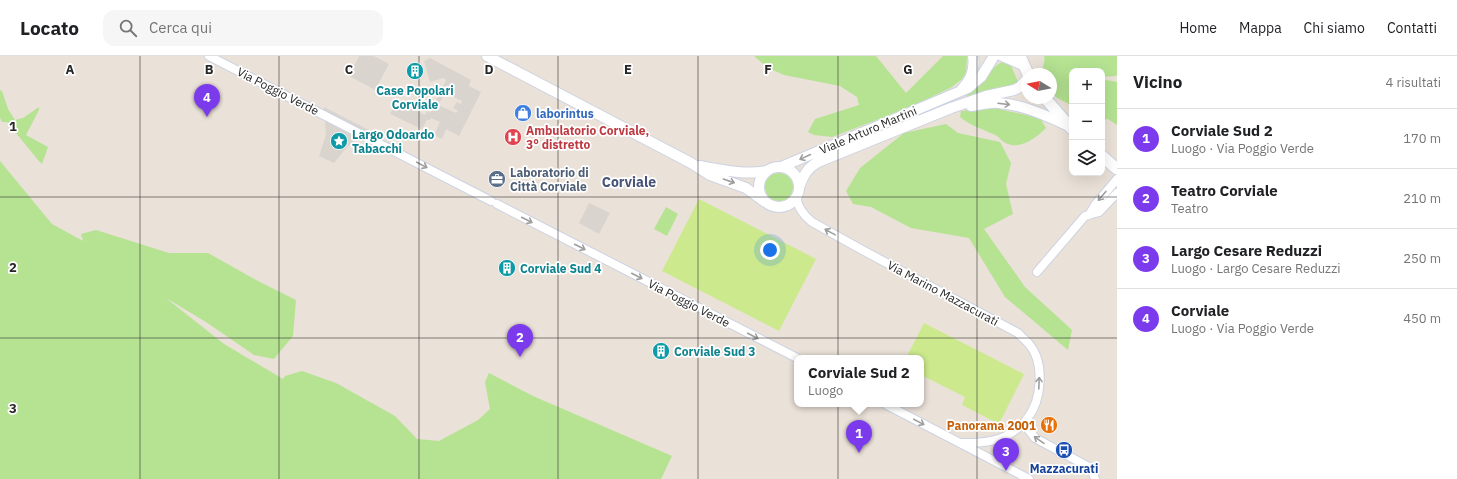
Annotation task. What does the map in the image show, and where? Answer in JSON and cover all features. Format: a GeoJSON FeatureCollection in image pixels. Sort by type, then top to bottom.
{"type":"FeatureCollection","features":[{"type":"Feature","properties":{"kind":"main road"},"geometry":{"type":"LineString","coordinates":[[1050,104],[1069,126]]}},
{"type":"Feature","properties":{"kind":"main road"},"geometry":{"type":"LineString","coordinates":[[1105,159],[1117,169]]}},
{"type":"Feature","properties":{"kind":"street","name":"Via Poggio Verde"},"geometry":{"type":"LineString","coordinates":[[210,56],[794,356]]}},
{"type":"Feature","properties":{"kind":"street"},"geometry":{"type":"LineString","coordinates":[[487,56],[694,164],[710,175],[746,188],[765,202],[772,206],[780,207],[788,204],[797,192],[798,182],[792,172],[781,167],[771,168],[767,171],[761,178],[758,188],[765,202]]}},
{"type":"Feature","properties":{"kind":"street","name":"Viale Arturo Martini"},"geometry":{"type":"LineString","coordinates":[[955,94],[965,86],[970,78],[974,56]]}},
{"type":"Feature","properties":{"kind":"street","name":"Viale Arturo Martini"},"geometry":{"type":"LineString","coordinates":[[781,167],[972,86],[990,65],[994,56]]}},
{"type":"Feature","properties":{"kind":"street"},"geometry":{"type":"LineString","coordinates":[[1002,56],[1024,65]]}},
{"type":"Feature","properties":{"kind":"street","name":"Viale Arturo Martini"},"geometry":{"type":"LineString","coordinates":[[797,192],[806,172],[811,166],[818,162],[951,108],[982,97],[1014,90],[1021,86]]}},
{"type":"Feature","properties":{"kind":"street","name":"Viale Arturo Martini"},"geometry":{"type":"LineString","coordinates":[[951,108],[989,103],[1006,104],[1036,112],[1069,127]]}},
{"type":"Feature","properties":{"kind":"street"},"geometry":{"type":"LineString","coordinates":[[694,164],[741,173],[767,171]]}},
{"type":"Feature","properties":{"kind":"street"},"geometry":{"type":"LineString","coordinates":[[1090,215],[1095,205],[1117,179]]}},
{"type":"Feature","properties":{"kind":"street","name":"Via Marino Mazzacurati"},"geometry":{"type":"LineString","coordinates":[[797,192],[799,208],[812,222],[1018,333],[1029,344],[1036,356],[1039,366],[1036,399],[1033,410],[1027,419]]}},
{"type":"Feature","properties":{"kind":"street"},"geometry":{"type":"LineString","coordinates":[[1037,272],[1085,216],[1099,212],[1117,193]]}},
{"type":"Feature","properties":{"kind":"street"},"geometry":{"type":"LineString","coordinates":[[891,407],[1029,479]]}},
{"type":"Feature","properties":{"kind":"street"},"geometry":{"type":"LineString","coordinates":[[960,443],[986,442],[1003,438],[1017,429],[1027,419]]}},
{"type":"Feature","properties":{"kind":"street"},"geometry":{"type":"LineString","coordinates":[[1027,419],[1028,429],[1035,438],[1087,466],[1092,470],[1095,479]]}},
{"type":"Feature","properties":{"kind":"green space"},"geometry":{"type":"Polygon","coordinates":[[[754,56],[876,56],[906,93],[943,56],[967,56],[966,72],[962,79],[952,87],[911,107],[832,137],[814,135],[808,132],[815,119],[859,105],[857,97],[840,86],[784,75],[768,68],[754,56]]]}},
{"type":"Feature","properties":{"kind":"green space"},"geometry":{"type":"Polygon","coordinates":[[[1044,56],[1117,56],[1117,75],[1105,77],[1105,68],[1069,68],[1069,104],[1057,98],[1057,68],[1043,68],[1044,56]]]}},
{"type":"Feature","properties":{"kind":"green space"},"geometry":{"type":"Polygon","coordinates":[[[999,63],[1010,63],[1018,82],[1016,86],[966,96],[981,84],[993,68],[999,63]]]}},
{"type":"Feature","properties":{"kind":"green space"},"geometry":{"type":"Polygon","coordinates":[[[1105,80],[1117,82],[1117,125],[1108,119],[1105,120],[1105,80]]]}},
{"type":"Feature","properties":{"kind":"green space"},"geometry":{"type":"Polygon","coordinates":[[[0,90],[2,91],[8,109],[15,120],[23,118],[39,107],[39,110],[26,135],[48,147],[42,164],[7,122],[2,122],[0,118],[0,90]]]}},
{"type":"Feature","properties":{"kind":"green space"},"geometry":{"type":"Polygon","coordinates":[[[994,108],[1040,118],[1046,128],[1024,144],[1013,145],[1006,143],[995,135],[971,125],[960,117],[961,111],[994,108]]]}},
{"type":"Feature","properties":{"kind":"green space"},"geometry":{"type":"Polygon","coordinates":[[[946,124],[958,133],[1000,142],[1011,163],[1006,184],[1013,214],[984,229],[1025,287],[1072,330],[1068,350],[1005,297],[969,238],[911,228],[871,207],[853,204],[846,191],[860,168],[904,133],[946,124]]]}},
{"type":"Feature","properties":{"kind":"green space"},"geometry":{"type":"Polygon","coordinates":[[[0,161],[52,224],[83,241],[81,234],[96,230],[169,253],[208,253],[256,280],[296,300],[293,336],[274,359],[254,355],[206,322],[166,298],[224,344],[283,379],[285,376],[302,371],[336,383],[395,416],[417,439],[439,441],[478,420],[490,409],[485,382],[489,373],[533,396],[672,456],[661,479],[0,479],[0,161]]]}},
{"type":"Feature","properties":{"kind":"green space"},"geometry":{"type":"Polygon","coordinates":[[[779,173],[789,177],[793,187],[789,197],[779,201],[769,197],[765,187],[769,177],[779,173]]]}},
{"type":"Feature","properties":{"kind":"green space"},"geometry":{"type":"Polygon","coordinates":[[[699,199],[816,259],[779,331],[662,271],[699,199]]]}},
{"type":"Feature","properties":{"kind":"green space"},"geometry":{"type":"Polygon","coordinates":[[[666,207],[678,214],[667,236],[654,229],[666,207]]]}},
{"type":"Feature","properties":{"kind":"green space"},"geometry":{"type":"Polygon","coordinates":[[[924,323],[1024,374],[999,424],[962,405],[965,397],[924,376],[924,355],[908,355],[924,323]]]}},
{"type":"Feature","properties":{"kind":"shaded area"},"geometry":{"type":"Polygon","coordinates":[[[359,56],[374,56],[389,64],[375,90],[349,76],[359,56]]]}},
{"type":"Feature","properties":{"kind":"shaded area"},"geometry":{"type":"Polygon","coordinates":[[[430,58],[471,80],[469,86],[481,92],[459,136],[446,129],[442,139],[434,135],[440,122],[431,118],[430,120],[427,120],[422,129],[390,114],[397,101],[425,115],[427,111],[430,113],[446,80],[443,78],[430,82],[424,61],[430,58]],[[445,93],[438,105],[456,113],[458,111],[453,108],[457,102],[461,104],[462,101],[445,93]]]}},
{"type":"Feature","properties":{"kind":"shaded area","name":"Largo Odoardo Tabacchi"},"geometry":{"type":"Polygon","coordinates":[[[324,107],[369,130],[347,147],[334,163],[319,156],[326,135],[324,107]]]}},
{"type":"Feature","properties":{"kind":"shaded area"},"geometry":{"type":"Polygon","coordinates":[[[589,203],[610,213],[599,234],[579,223],[589,203]]]}},
{"type":"Feature","properties":{"kind":"place","name":"Case Popolari Corviale"},"geometry":{"type":"Point","coordinates":[415,71]}},
{"type":"Feature","properties":{"kind":"place","name":"laborintus"},"geometry":{"type":"Point","coordinates":[523,113]}},
{"type":"Feature","properties":{"kind":"place","name":"Corviale"},"geometry":{"type":"Point","coordinates":[207,117]}},
{"type":"Feature","properties":{"kind":"place","name":"Ambulatorio Corviale, 3° distretto"},"geometry":{"type":"Point","coordinates":[513,137]}},
{"type":"Feature","properties":{"kind":"place","name":"Largo Odoardo Tabacchi"},"geometry":{"type":"Point","coordinates":[339,141]}},
{"type":"Feature","properties":{"kind":"place","name":"Laboratorio di Città Corviale"},"geometry":{"type":"Point","coordinates":[497,179]}},
{"type":"Feature","properties":{"kind":"place","name":"Corviale Sud 4"},"geometry":{"type":"Point","coordinates":[507,268]}},
{"type":"Feature","properties":{"kind":"place","name":"Corviale Sud 3"},"geometry":{"type":"Point","coordinates":[661,351]}},
{"type":"Feature","properties":{"kind":"place","name":"Teatro Corviale"},"geometry":{"type":"Point","coordinates":[520,357]}},
{"type":"Feature","properties":{"kind":"place","name":"Panorama 2001"},"geometry":{"type":"Point","coordinates":[1049,425]}},
{"type":"Feature","properties":{"kind":"place","name":"Mazzacurati"},"geometry":{"type":"Point","coordinates":[1064,450]}},
{"type":"Feature","properties":{"kind":"place","name":"Corviale Sud 2"},"geometry":{"type":"Point","coordinates":[859,453]}},
{"type":"Feature","properties":{"kind":"place","name":"Largo Cesare Reduzzi"},"geometry":{"type":"Point","coordinates":[1006,471]}},
{"type":"Feature","properties":{"kind":"district","name":"Corviale"},"geometry":{"type":"Point","coordinates":[629,182]}}]}
